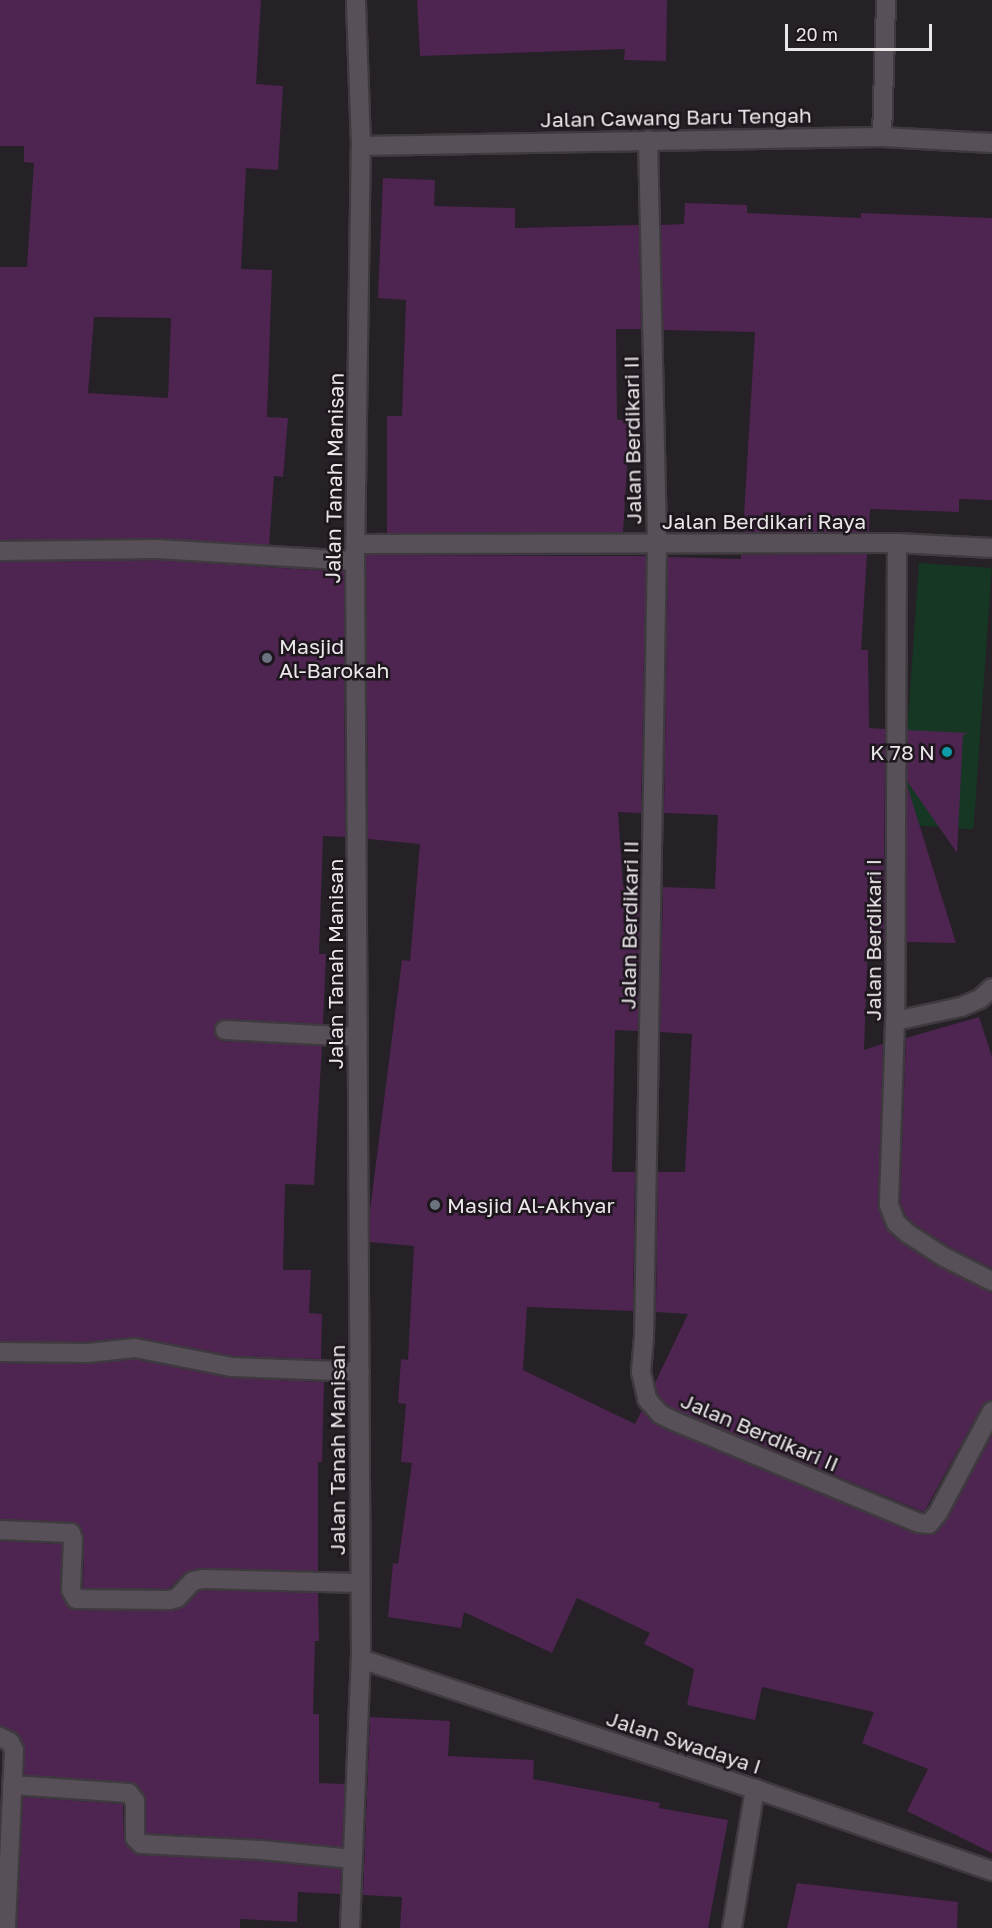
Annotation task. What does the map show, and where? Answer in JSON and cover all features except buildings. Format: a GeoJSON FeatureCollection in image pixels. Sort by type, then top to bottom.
{"type":"FeatureCollection","features":[{"type":"Feature","properties":{"kind":"street","name":"Jalan Tanah Manisan"},"geometry":{"type":"LineString","coordinates":[[350,1928],[361,1659],[355,553],[361,146],[356,0]]}},
{"type":"Feature","properties":{"kind":"street"},"geometry":{"type":"LineString","coordinates":[[882,137],[886,0]]}},
{"type":"Feature","properties":{"kind":"street","name":"Jalan Cawang Baru Tengah"},"geometry":{"type":"LineString","coordinates":[[361,146],[882,137],[992,143]]}},
{"type":"Feature","properties":{"kind":"street","name":"Jalan Berdikari II"},"geometry":{"type":"LineString","coordinates":[[648,140],[657,545],[644,1337],[641,1372],[648,1399],[660,1414],[674,1421],[919,1523],[929,1524],[938,1513],[992,1411]]}},
{"type":"Feature","properties":{"kind":"street","name":"Jalan Berdikari Raya"},"geometry":{"type":"LineString","coordinates":[[0,551],[157,549],[355,553],[657,545],[897,543],[992,548]]}},
{"type":"Feature","properties":{"kind":"street","name":"Jalan Berdikari I"},"geometry":{"type":"LineString","coordinates":[[897,543],[895,1021],[889,1205],[896,1223],[944,1257],[992,1281]]}},
{"type":"Feature","properties":{"kind":"street"},"geometry":{"type":"LineString","coordinates":[[895,1021],[961,1007],[980,999],[992,988]]}},
{"type":"Feature","properties":{"kind":"street"},"geometry":{"type":"LineString","coordinates":[[225,1030],[358,1037]]}},
{"type":"Feature","properties":{"kind":"street"},"geometry":{"type":"LineString","coordinates":[[0,1352],[88,1353],[135,1348],[232,1367],[360,1372]]}},
{"type":"Feature","properties":{"kind":"street"},"geometry":{"type":"LineString","coordinates":[[0,1530],[71,1533],[71,1590],[76,1599],[169,1600],[177,1598],[193,1581],[203,1579],[359,1582]]}},
{"type":"Feature","properties":{"kind":"street","name":"Jalan Swadaya I"},"geometry":{"type":"LineString","coordinates":[[361,1659],[755,1789],[992,1871]]}},
{"type":"Feature","properties":{"kind":"street"},"geometry":{"type":"LineString","coordinates":[[0,1737],[10,1742],[14,1750],[6,1928]]}},
{"type":"Feature","properties":{"kind":"street"},"geometry":{"type":"LineString","coordinates":[[12,1785],[129,1793],[135,1801],[135,1838],[141,1844],[261,1850],[353,1859]]}},
{"type":"Feature","properties":{"kind":"street"},"geometry":{"type":"LineString","coordinates":[[732,1928],[755,1789]]}},
{"type":"Feature","properties":{"kind":"green space"},"geometry":{"type":"Polygon","coordinates":[[[919,563],[992,568],[974,829],[901,824],[919,563]]]}},
{"type":"Feature","properties":{"kind":"place","name":"Masjid Al-Barokah"},"geometry":{"type":"Point","coordinates":[267,658]}},
{"type":"Feature","properties":{"kind":"place","name":"K 78 N"},"geometry":{"type":"Point","coordinates":[947,752]}},
{"type":"Feature","properties":{"kind":"place","name":"Masjid Al-Akhyar"},"geometry":{"type":"Point","coordinates":[435,1205]}}]}
